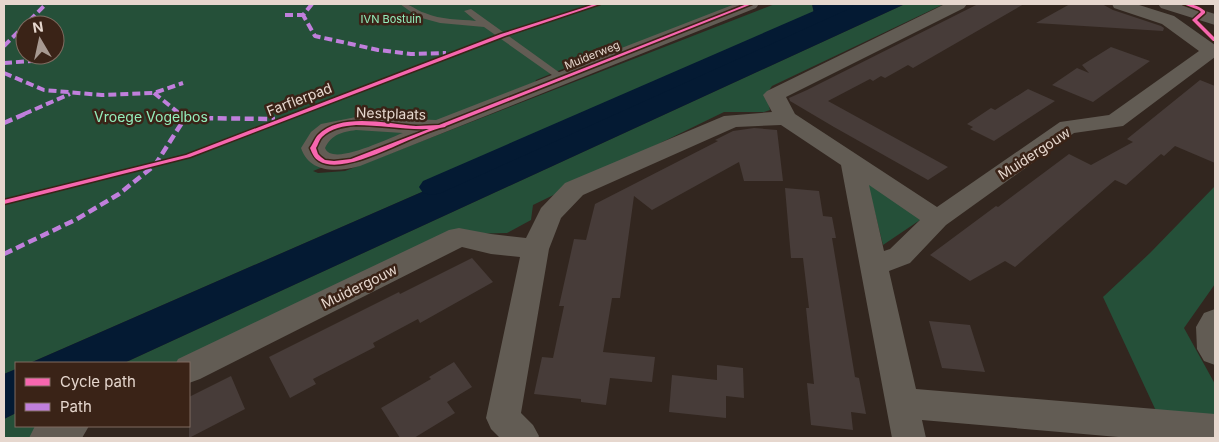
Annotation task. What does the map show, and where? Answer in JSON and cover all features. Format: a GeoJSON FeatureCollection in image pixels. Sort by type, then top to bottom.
{"type":"FeatureCollection","features":[{"type":"Feature","properties":{"kind":"street","name":"Muiderweg"},"geometry":{"type":"LineString","coordinates":[[443,126],[750,4]]}},
{"type":"Feature","properties":{"kind":"street"},"geometry":{"type":"LineString","coordinates":[[937,219],[852,164],[786,118],[774,95],[958,4]]}},
{"type":"Feature","properties":{"kind":"street"},"geometry":{"type":"LineString","coordinates":[[1120,4],[1172,11],[1215,20]]}},
{"type":"Feature","properties":{"kind":"street","name":"Muidergouw"},"geometry":{"type":"LineString","coordinates":[[873,266],[900,256],[937,219],[1068,127],[1115,121],[1211,51],[1172,11]]}},
{"type":"Feature","properties":{"kind":"street"},"geometry":{"type":"LineString","coordinates":[[527,438],[503,418],[535,249],[550,214],[574,189],[732,121],[786,118]]}},
{"type":"Feature","properties":{"kind":"street"},"geometry":{"type":"LineString","coordinates":[[852,164],[900,403],[909,438]]}},
{"type":"Feature","properties":{"kind":"street","name":"Muidergouw"},"geometry":{"type":"LineString","coordinates":[[190,369],[459,237],[491,244],[535,249]]}},
{"type":"Feature","properties":{"kind":"street"},"geometry":{"type":"LineString","coordinates":[[1215,321],[1211,326],[1213,349],[1215,352]]}},
{"type":"Feature","properties":{"kind":"street"},"geometry":{"type":"LineString","coordinates":[[900,403],[1215,430]]}},
{"type":"Feature","properties":{"kind":"street"},"geometry":{"type":"LineString","coordinates":[[46,438],[70,427]]}},
{"type":"Feature","properties":{"kind":"lane"},"geometry":{"type":"LineString","coordinates":[[404,4],[420,15],[440,20],[476,22],[489,25]]}},
{"type":"Feature","properties":{"kind":"lane","name":"Muiderweg"},"geometry":{"type":"LineString","coordinates":[[468,11],[562,78]]}},
{"type":"Feature","properties":{"kind":"green space","name":"Vroege Vogelbos"},"geometry":{"type":"Polygon","coordinates":[[[4,4],[740,4],[574,67],[570,66],[535,82],[313,171],[318,173],[345,171],[775,4],[812,4],[815,18],[777,37],[32,362],[15,362],[15,369],[4,374],[4,4]]]}},
{"type":"Feature","properties":{"kind":"green space"},"geometry":{"type":"Polygon","coordinates":[[[905,4],[944,4],[772,86],[766,95],[770,110],[764,112],[724,112],[533,205],[531,220],[507,233],[464,234],[190,362],[126,362],[905,4]]]}},
{"type":"Feature","properties":{"kind":"green space"},"geometry":{"type":"Polygon","coordinates":[[[867,181],[923,218],[883,245],[867,181]]]}},
{"type":"Feature","properties":{"kind":"green space"},"geometry":{"type":"Polygon","coordinates":[[[1215,186],[1215,284],[1184,328],[1215,384],[1215,420],[1157,413],[1103,297],[1150,253],[1215,186]]]}},
{"type":"Feature","properties":{"kind":"green space"},"geometry":{"type":"Polygon","coordinates":[[[15,414],[15,427],[56,427],[33,438],[4,438],[4,419],[15,414]]]}},
{"type":"Feature","properties":{"kind":"water"},"geometry":{"type":"Polygon","coordinates":[[[812,4],[905,4],[126,362],[32,362],[777,37],[815,18],[812,4]]]}},
{"type":"Feature","properties":{"kind":"water"},"geometry":{"type":"Polygon","coordinates":[[[15,369],[15,414],[4,419],[4,374],[15,369]]]}},
{"type":"Feature","properties":{"kind":"building"},"geometry":{"type":"Polygon","coordinates":[[[978,4],[1024,4],[913,68],[908,65],[885,78],[881,76],[873,81],[870,79],[828,101],[948,167],[928,180],[790,101],[789,98],[978,4]]]}},
{"type":"Feature","properties":{"kind":"building"},"geometry":{"type":"Polygon","coordinates":[[[1070,4],[1102,4],[1113,10],[1164,28],[1163,31],[1036,23],[1070,4]]]}},
{"type":"Feature","properties":{"kind":"building"},"geometry":{"type":"Polygon","coordinates":[[[1111,47],[1150,61],[1093,102],[1052,85],[1077,68],[1089,73],[1082,65],[1111,47]]]}},
{"type":"Feature","properties":{"kind":"building"},"geometry":{"type":"Polygon","coordinates":[[[1200,80],[1215,86],[1215,163],[1175,146],[1164,156],[1161,154],[1126,185],[1115,180],[1015,267],[1005,261],[970,281],[930,255],[1069,154],[1091,165],[1133,142],[1127,139],[1200,80]]]}},
{"type":"Feature","properties":{"kind":"building"},"geometry":{"type":"Polygon","coordinates":[[[1028,89],[1055,101],[994,141],[970,129],[973,127],[967,124],[991,108],[995,110],[1028,89]]]}},
{"type":"Feature","properties":{"kind":"building"},"geometry":{"type":"Polygon","coordinates":[[[754,128],[777,130],[783,181],[744,181],[739,162],[652,210],[634,196],[620,298],[612,298],[603,352],[655,357],[652,382],[610,378],[606,405],[581,402],[581,399],[534,394],[542,357],[553,358],[564,306],[559,306],[574,239],[586,240],[595,204],[718,141],[715,140],[733,131],[754,128]]]}},
{"type":"Feature","properties":{"kind":"building"},"geometry":{"type":"Polygon","coordinates":[[[785,188],[819,191],[823,216],[832,217],[836,238],[832,238],[855,377],[859,378],[866,414],[851,412],[853,430],[811,425],[807,383],[814,384],[806,308],[809,308],[803,258],[791,258],[785,188]]]}},
{"type":"Feature","properties":{"kind":"building"},"geometry":{"type":"Polygon","coordinates":[[[472,258],[493,282],[420,323],[418,319],[373,343],[375,347],[313,379],[316,384],[290,398],[269,357],[472,258]]]}},
{"type":"Feature","properties":{"kind":"building"},"geometry":{"type":"Polygon","coordinates":[[[929,321],[970,325],[985,372],[942,368],[929,321]]]}},
{"type":"Feature","properties":{"kind":"building"},"geometry":{"type":"Polygon","coordinates":[[[454,362],[472,387],[447,402],[455,413],[414,438],[400,438],[381,408],[431,379],[429,377],[454,362]]]}},
{"type":"Feature","properties":{"kind":"building"},"geometry":{"type":"Polygon","coordinates":[[[717,365],[743,368],[744,398],[726,396],[726,418],[669,412],[672,375],[717,380],[717,365]]]}},
{"type":"Feature","properties":{"kind":"building"},"geometry":{"type":"Polygon","coordinates":[[[231,376],[245,409],[189,438],[190,396],[231,376]]]}},
{"type":"Feature","properties":{"kind":"waterway"},"geometry":{"type":"LineString","coordinates":[[432,187],[845,4]]}},
{"type":"Feature","properties":{"kind":"marked path"},"geometry":{"type":"LineString","coordinates":[[4,46],[46,4]]}},
{"type":"Feature","properties":{"kind":"marked path"},"geometry":{"type":"LineString","coordinates":[[312,4],[303,15],[315,36],[378,50],[411,54],[446,53]]}},
{"type":"Feature","properties":{"kind":"marked path"},"geometry":{"type":"LineString","coordinates":[[285,15],[303,15]]}},
{"type":"Feature","properties":{"kind":"marked path"},"geometry":{"type":"LineString","coordinates":[[4,63],[15,62]]}},
{"type":"Feature","properties":{"kind":"marked path"},"geometry":{"type":"LineString","coordinates":[[4,73],[44,90],[102,95],[154,93],[183,83]]}},
{"type":"Feature","properties":{"kind":"marked path"},"geometry":{"type":"LineString","coordinates":[[154,93],[185,118],[275,119]]}},
{"type":"Feature","properties":{"kind":"marked path"},"geometry":{"type":"LineString","coordinates":[[4,123],[70,94]]}},
{"type":"Feature","properties":{"kind":"marked path"},"geometry":{"type":"LineString","coordinates":[[4,254],[77,219],[119,194],[155,165],[185,118]]}},
{"type":"Feature","properties":{"kind":"cycle path","name":"Farflerpad"},"geometry":{"type":"LineString","coordinates":[[4,202],[188,156],[503,35],[598,4]]}},
{"type":"Feature","properties":{"kind":"cycle path","name":"Nestplaats"},"geometry":{"type":"LineString","coordinates":[[443,126],[439,126],[435,127],[416,127],[371,123],[342,125],[329,129],[319,137],[313,148],[315,154],[323,161],[334,163],[352,161],[750,4]]}},
{"type":"Feature","properties":{"kind":"cycle path"},"geometry":{"type":"LineString","coordinates":[[1185,4],[1204,12],[1194,20],[1215,40]]}},
{"type":"Feature","properties":{"kind":"park label","name":"IVN Bostuin"},"geometry":{"type":"Point","coordinates":[391,19]}}]}
